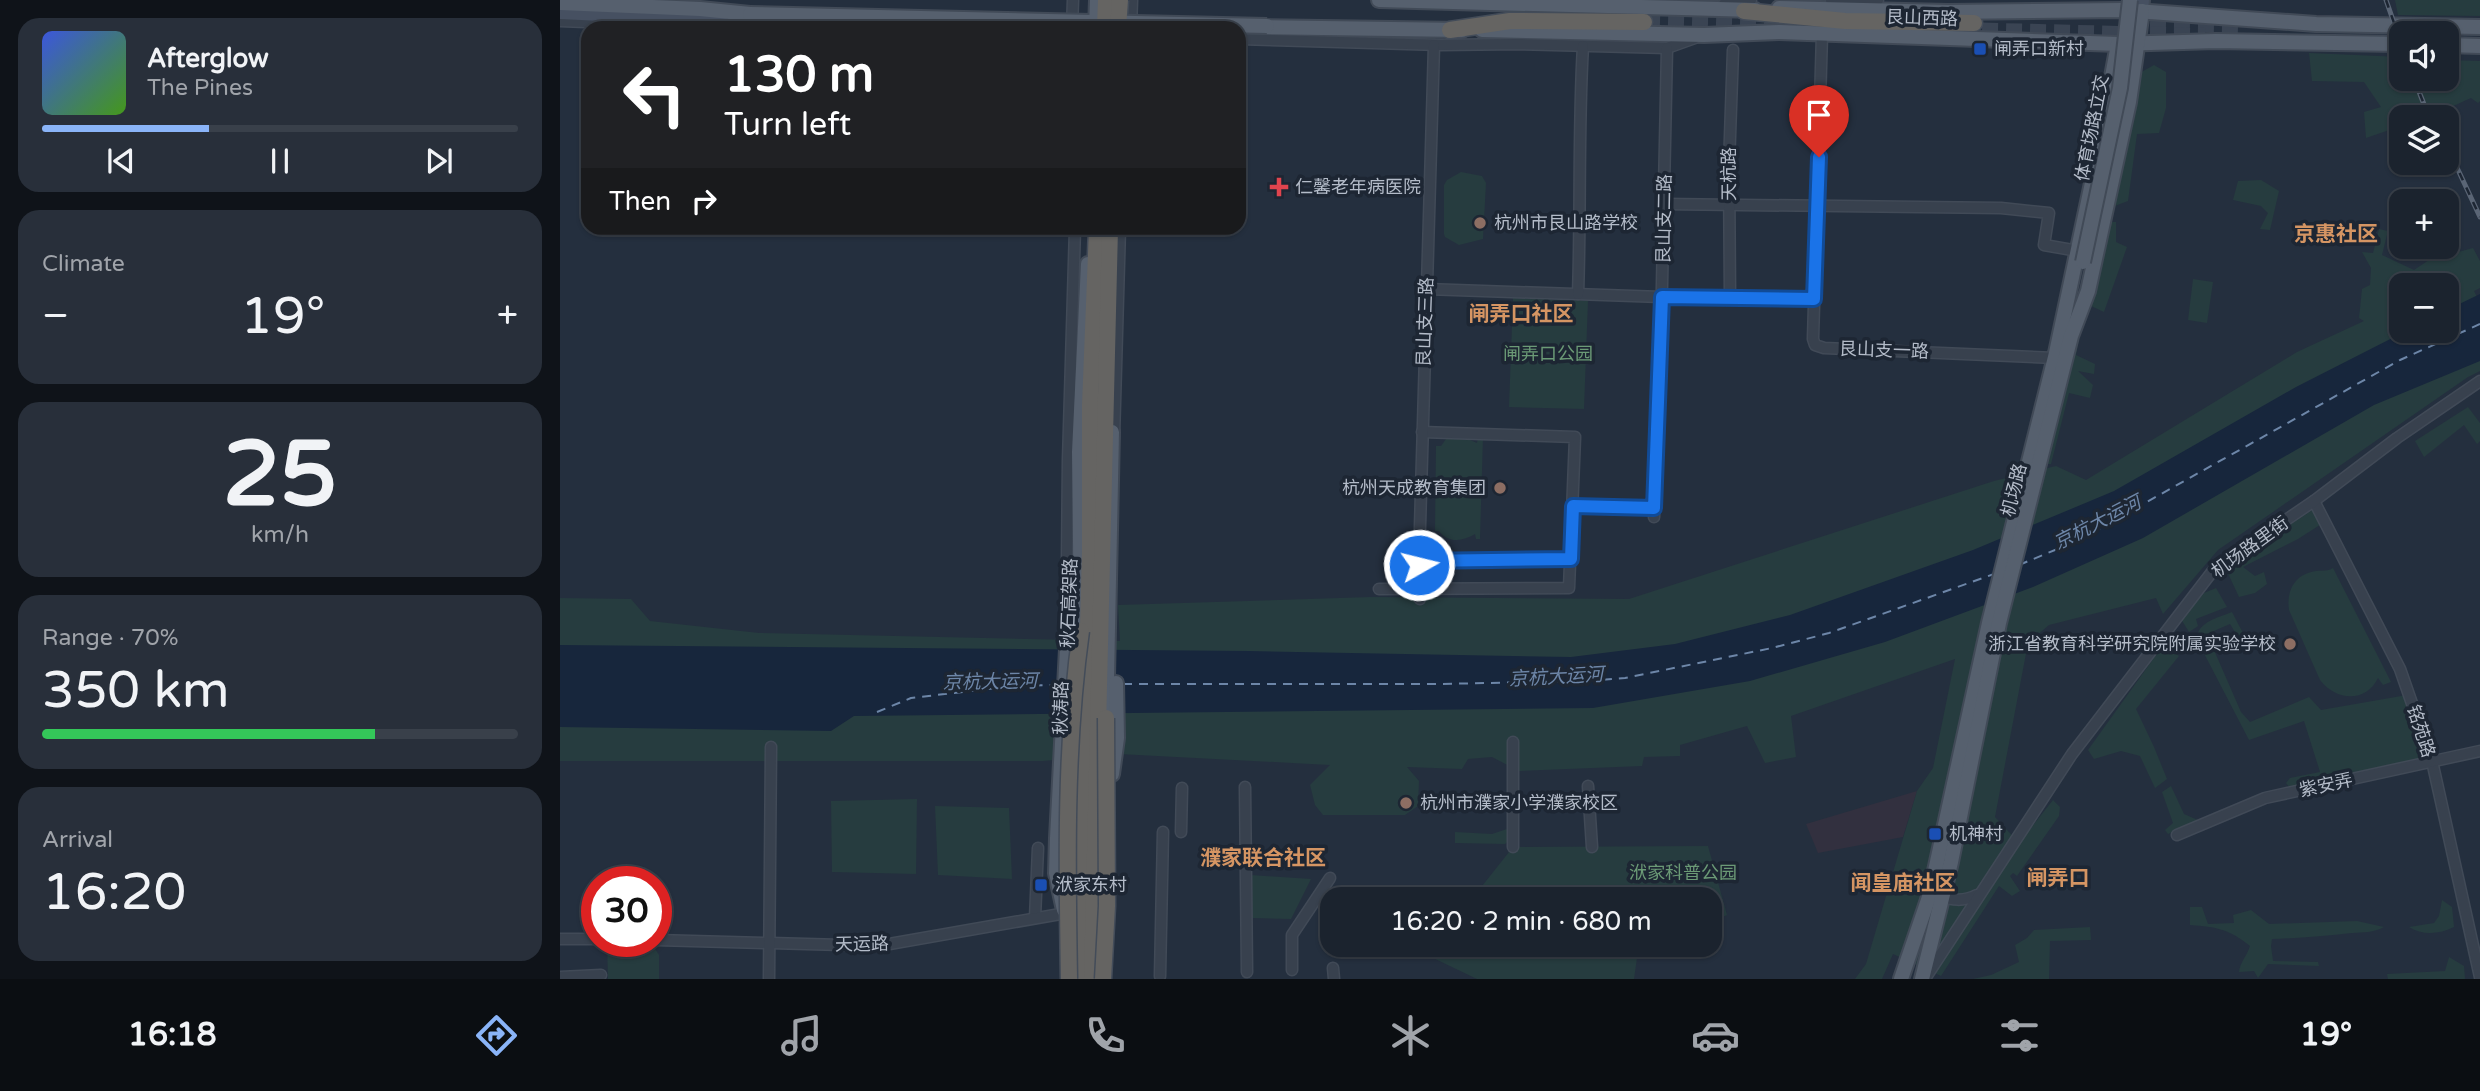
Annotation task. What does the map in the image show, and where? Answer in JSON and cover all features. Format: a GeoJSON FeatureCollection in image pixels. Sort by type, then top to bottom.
{"type":"FeatureCollection","features":[{"type":"Feature","properties":{"kind":"highway"},"geometry":{"type":"LineString","coordinates":[[1105,21],[1106,0]]}},
{"type":"Feature","properties":{"kind":"highway"},"geometry":{"type":"LineString","coordinates":[[1120,0],[1124,21]]}},
{"type":"Feature","properties":{"kind":"highway"},"geometry":{"type":"LineString","coordinates":[[1748,6],[1845,21],[1974,23]]}},
{"type":"Feature","properties":{"kind":"highway"},"geometry":{"type":"LineString","coordinates":[[1450,30],[1510,21],[1636,10]]}},
{"type":"Feature","properties":{"kind":"highway","name":"秋石高架路"},"geometry":{"type":"LineString","coordinates":[[1079,979],[1090,550],[1090,405],[1097,235]]}},
{"type":"Feature","properties":{"kind":"highway","name":"秋石高架路"},"geometry":{"type":"LineString","coordinates":[[1092,979],[1110,235]]}},
{"type":"Feature","properties":{"kind":"highway"},"geometry":{"type":"LineString","coordinates":[[1070,979],[1066,849],[1072,720],[1081,631]]}},
{"type":"Feature","properties":{"kind":"highway"},"geometry":{"type":"LineString","coordinates":[[1103,979],[1107,906],[1106,718]]}},
{"type":"Feature","properties":{"kind":"main road"},"geometry":{"type":"LineString","coordinates":[[1086,21],[1097,0]]}},
{"type":"Feature","properties":{"kind":"main road"},"geometry":{"type":"LineString","coordinates":[[1126,21],[1130,0]]}},
{"type":"Feature","properties":{"kind":"main road","name":"艮山西路"},"geometry":{"type":"LineString","coordinates":[[1378,0],[1636,10],[1875,4],[1948,12],[2125,3],[2316,24],[2480,27]]}},
{"type":"Feature","properties":{"kind":"main road"},"geometry":{"type":"LineString","coordinates":[[1875,4],[2064,5],[2087,0]]}},
{"type":"Feature","properties":{"kind":"main road","name":"艮山西路"},"geometry":{"type":"LineString","coordinates":[[560,3],[701,9],[750,14],[983,21]]}},
{"type":"Feature","properties":{"kind":"main road"},"geometry":{"type":"LineString","coordinates":[[2080,256],[2125,3]]}},
{"type":"Feature","properties":{"kind":"main road","name":"体育场路立交"},"geometry":{"type":"LineString","coordinates":[[2056,356],[2116,110],[2126,52],[2125,3]]}},
{"type":"Feature","properties":{"kind":"main road","name":"机场路"},"geometry":{"type":"LineString","coordinates":[[1923,979],[1936,896],[1994,623],[2071,336],[2088,291],[2129,102],[2143,5]]}},
{"type":"Feature","properties":{"kind":"main road"},"geometry":{"type":"LineString","coordinates":[[560,13],[700,17],[750,14]]}},
{"type":"Feature","properties":{"kind":"main road"},"geometry":{"type":"LineString","coordinates":[[923,18],[957,21]]}},
{"type":"Feature","properties":{"kind":"main road","name":"艮山西路"},"geometry":{"type":"LineString","coordinates":[[1246,26],[1704,34],[1779,32],[2118,44],[2216,40],[2389,44]]}},
{"type":"Feature","properties":{"kind":"main road"},"geometry":{"type":"LineString","coordinates":[[1246,28],[1267,26]]}},
{"type":"Feature","properties":{"kind":"main road"},"geometry":{"type":"LineString","coordinates":[[2459,45],[2480,46]]}},
{"type":"Feature","properties":{"kind":"main road"},"geometry":{"type":"LineString","coordinates":[[1073,929],[1062,904],[1056,873],[1073,612],[1081,579],[1079,452],[1090,235]]}},
{"type":"Feature","properties":{"kind":"main road"},"geometry":{"type":"LineString","coordinates":[[1098,979],[1101,835],[1110,754],[1106,718],[1113,470],[1111,365],[1118,235]]}},
{"type":"Feature","properties":{"kind":"main road","name":"体育场路立交"},"geometry":{"type":"LineString","coordinates":[[2071,336],[2080,256]]}},
{"type":"Feature","properties":{"kind":"main road","name":"机场路"},"geometry":{"type":"LineString","coordinates":[[2026,501],[2056,356]]}},
{"type":"Feature","properties":{"kind":"main road","name":"秋涛路"},"geometry":{"type":"LineString","coordinates":[[1070,979],[1081,631],[1073,612]]}},
{"type":"Feature","properties":{"kind":"main road"},"geometry":{"type":"LineString","coordinates":[[1109,614],[1115,638],[1117,738],[1110,754]]}},
{"type":"Feature","properties":{"kind":"main road","name":"机场路"},"geometry":{"type":"LineString","coordinates":[[1900,979],[1936,896]]}},
{"type":"Feature","properties":{"kind":"street"},"geometry":{"type":"LineString","coordinates":[[1073,0],[1081,21]]}},
{"type":"Feature","properties":{"kind":"street","name":"艮山西路"},"geometry":{"type":"LineString","coordinates":[[1831,0],[1875,4]]}},
{"type":"Feature","properties":{"kind":"street"},"geometry":{"type":"LineString","coordinates":[[2110,0],[2125,3]]}},
{"type":"Feature","properties":{"kind":"street"},"geometry":{"type":"LineString","coordinates":[[560,21],[581,22]]}},
{"type":"Feature","properties":{"kind":"street"},"geometry":{"type":"LineString","coordinates":[[1246,39],[1667,48],[1704,34]]}},
{"type":"Feature","properties":{"kind":"street","name":"艮山支一路"},"geometry":{"type":"LineString","coordinates":[[1822,34],[1813,340],[1815,345],[1824,348],[2056,356]]}},
{"type":"Feature","properties":{"kind":"street","name":"艮山支三路"},"geometry":{"type":"LineString","coordinates":[[1420,594],[1422,432],[1434,45]]}},
{"type":"Feature","properties":{"kind":"street"},"geometry":{"type":"LineString","coordinates":[[1578,294],[1581,198],[1579,115],[1583,46]]}},
{"type":"Feature","properties":{"kind":"street","name":"艮山支二路"},"geometry":{"type":"LineString","coordinates":[[1573,506],[1654,512],[1667,48]]}},
{"type":"Feature","properties":{"kind":"street","name":"天杭路"},"geometry":{"type":"LineString","coordinates":[[1730,298],[1732,50]]}},
{"type":"Feature","properties":{"kind":"street"},"geometry":{"type":"LineString","coordinates":[[1664,204],[2001,208],[2049,213],[2044,245],[2080,256]]}},
{"type":"Feature","properties":{"kind":"street"},"geometry":{"type":"LineString","coordinates":[[1073,612],[1067,560],[1069,372],[1075,235]]}},
{"type":"Feature","properties":{"kind":"street"},"geometry":{"type":"LineString","coordinates":[[1426,289],[1814,299]]}},
{"type":"Feature","properties":{"kind":"street","name":"机场路里街"},"geometry":{"type":"LineString","coordinates":[[1923,979],[2072,754],[2215,568],[2314,501],[2397,438],[2480,383]]}},
{"type":"Feature","properties":{"kind":"street"},"geometry":{"type":"LineString","coordinates":[[1379,589],[1420,594],[1569,588],[1575,437],[1422,432]]}},
{"type":"Feature","properties":{"kind":"street"},"geometry":{"type":"LineString","coordinates":[[1069,484],[1079,452]]}},
{"type":"Feature","properties":{"kind":"street","name":"铭苑路"},"geometry":{"type":"LineString","coordinates":[[2314,501],[2400,669],[2432,761],[2480,977]]}},
{"type":"Feature","properties":{"kind":"street"},"geometry":{"type":"LineString","coordinates":[[1419,561],[1571,559]]}},
{"type":"Feature","properties":{"kind":"street"},"geometry":{"type":"LineString","coordinates":[[1513,742],[1513,847]]}},
{"type":"Feature","properties":{"kind":"street"},"geometry":{"type":"LineString","coordinates":[[769,979],[771,747]]}},
{"type":"Feature","properties":{"kind":"street","name":"紫安弄"},"geometry":{"type":"LineString","coordinates":[[2177,835],[2265,798],[2480,751]]}},
{"type":"Feature","properties":{"kind":"street"},"geometry":{"type":"LineString","coordinates":[[1588,786],[1592,847]]}},
{"type":"Feature","properties":{"kind":"street"},"geometry":{"type":"LineString","coordinates":[[1245,787],[1247,972]]}},
{"type":"Feature","properties":{"kind":"street"},"geometry":{"type":"LineString","coordinates":[[1181,832],[1182,788]]}},
{"type":"Feature","properties":{"kind":"street"},"geometry":{"type":"LineString","coordinates":[[1160,976],[1163,832]]}},
{"type":"Feature","properties":{"kind":"street"},"geometry":{"type":"LineString","coordinates":[[1035,918],[1038,848]]}},
{"type":"Feature","properties":{"kind":"street"},"geometry":{"type":"LineString","coordinates":[[1292,970],[1292,935],[1330,878]]}},
{"type":"Feature","properties":{"kind":"street"},"geometry":{"type":"LineString","coordinates":[[1936,896],[1968,900],[1980,893]]}},
{"type":"Feature","properties":{"kind":"street","name":"天运路"},"geometry":{"type":"LineString","coordinates":[[672,940],[878,946],[1066,913]]}},
{"type":"Feature","properties":{"kind":"street"},"geometry":{"type":"LineString","coordinates":[[560,939],[581,939]]}},
{"type":"Feature","properties":{"kind":"street"},"geometry":{"type":"LineString","coordinates":[[560,976],[601,975]]}},
{"type":"Feature","properties":{"kind":"shaded area"},"geometry":{"type":"Polygon","coordinates":[[[1917,791],[1903,837],[1818,853],[1806,824],[1917,791]]]}},
{"type":"Feature","properties":{"kind":"green space"},"geometry":{"type":"Polygon","coordinates":[[[2395,0],[2480,0],[2480,16],[2398,15],[2395,0]]]}},
{"type":"Feature","properties":{"kind":"green space"},"geometry":{"type":"Polygon","coordinates":[[[2309,53],[2389,56],[2389,91],[2459,91],[2459,60],[2480,61],[2480,101],[2478,103],[2471,98],[2456,105],[2389,105],[2389,130],[2366,138],[2364,112],[2381,107],[2364,82],[2312,81],[2309,53]]]}},
{"type":"Feature","properties":{"kind":"green space"},"geometry":{"type":"Polygon","coordinates":[[[2154,65],[2166,72],[2166,108],[2159,133],[2137,134],[2128,201],[2112,207],[2138,74],[2154,65]]]}},
{"type":"Feature","properties":{"kind":"green space"},"geometry":{"type":"Polygon","coordinates":[[[1461,172],[1482,176],[1486,183],[1483,239],[1459,245],[1444,234],[1444,185],[1447,180],[1461,172]]]}},
{"type":"Feature","properties":{"kind":"green space"},"geometry":{"type":"Polygon","coordinates":[[[2261,180],[2279,191],[2270,230],[2260,229],[2268,213],[2261,206],[2233,200],[2238,181],[2261,180]]]}},
{"type":"Feature","properties":{"kind":"green space"},"geometry":{"type":"Polygon","coordinates":[[[2110,222],[2116,222],[2116,242],[2127,247],[2104,312],[2091,306],[2110,222]]]}},
{"type":"Feature","properties":{"kind":"green space"},"geometry":{"type":"Polygon","coordinates":[[[2379,229],[2388,231],[2382,255],[2414,270],[2433,259],[2459,259],[2459,252],[2473,248],[2480,261],[2480,288],[2474,291],[2480,303],[2480,371],[2218,550],[2163,614],[2156,598],[2049,625],[2028,643],[1995,817],[2019,843],[2053,800],[2060,807],[2059,816],[2017,876],[2013,873],[2010,876],[2020,891],[2012,896],[1999,886],[1941,976],[1893,954],[1882,979],[1855,979],[1866,964],[1917,791],[1933,768],[1955,659],[1791,716],[1796,757],[1765,763],[1747,726],[1680,745],[1680,756],[1644,757],[1642,766],[1519,771],[1492,757],[1468,759],[1462,769],[1407,767],[1419,781],[1418,806],[1405,815],[1323,815],[1315,805],[1310,785],[1330,765],[1119,754],[1043,761],[560,761],[560,598],[631,599],[650,621],[759,633],[1120,641],[1118,605],[1371,597],[1629,599],[1994,481],[2056,466],[2086,480],[2297,352],[2364,321],[2359,318],[2362,289],[2370,285],[2371,268],[2362,252],[2373,253],[2379,229]]]}},
{"type":"Feature","properties":{"kind":"green space"},"geometry":{"type":"Polygon","coordinates":[[[2193,279],[2213,282],[2207,323],[2188,320],[2193,279]]]}},
{"type":"Feature","properties":{"kind":"green space","name":"闸弄口公园"},"geometry":{"type":"Polygon","coordinates":[[[1513,298],[1588,301],[1584,409],[1509,407],[1513,298]]]}},
{"type":"Feature","properties":{"kind":"green space"},"geometry":{"type":"Polygon","coordinates":[[[2080,334],[2076,355],[2095,364],[2094,374],[2078,371],[2093,385],[2090,398],[2069,393],[2051,464],[2044,464],[2075,336],[2080,334]]]}},
{"type":"Feature","properties":{"kind":"green space"},"geometry":{"type":"Polygon","coordinates":[[[2468,407],[2480,423],[2480,441],[2477,444],[2464,425],[2424,457],[2415,441],[2468,407]]]}},
{"type":"Feature","properties":{"kind":"green space"},"geometry":{"type":"Polygon","coordinates":[[[1452,436],[1477,443],[1478,437],[1483,437],[1480,539],[1476,539],[1475,534],[1461,540],[1452,540],[1435,531],[1436,446],[1441,446],[1452,436]]]}},
{"type":"Feature","properties":{"kind":"green space"},"geometry":{"type":"Polygon","coordinates":[[[2314,509],[2323,523],[2243,567],[2255,576],[2264,572],[2267,584],[2255,593],[2239,597],[2225,567],[2314,509]]]}},
{"type":"Feature","properties":{"kind":"green space"},"geometry":{"type":"Polygon","coordinates":[[[2333,568],[2391,682],[2383,685],[2378,678],[2373,686],[2359,695],[2334,692],[2320,680],[2289,610],[2289,596],[2297,579],[2309,573],[2333,568]]]}},
{"type":"Feature","properties":{"kind":"green space"},"geometry":{"type":"Polygon","coordinates":[[[2216,588],[2227,607],[2196,619],[2198,626],[2189,632],[2181,619],[2204,593],[2216,588]]]}},
{"type":"Feature","properties":{"kind":"green space"},"geometry":{"type":"Polygon","coordinates":[[[2232,612],[2244,635],[2238,637],[2230,624],[2207,634],[2241,712],[2250,722],[2309,697],[2321,710],[2407,695],[2422,751],[2418,760],[2290,788],[2286,783],[2290,778],[2320,772],[2304,721],[2249,740],[2196,638],[2205,624],[2232,612]]]}},
{"type":"Feature","properties":{"kind":"green space"},"geometry":{"type":"Polygon","coordinates":[[[2164,644],[2179,656],[2136,709],[2167,779],[2155,788],[2140,756],[2121,751],[2094,759],[2088,750],[2164,644]]]}},
{"type":"Feature","properties":{"kind":"green space"},"geometry":{"type":"Polygon","coordinates":[[[2171,786],[2184,814],[2200,821],[2168,834],[2165,830],[2173,823],[2162,792],[2171,786]]]}},
{"type":"Feature","properties":{"kind":"green space"},"geometry":{"type":"Polygon","coordinates":[[[917,799],[916,874],[832,872],[831,801],[917,799]]]}},
{"type":"Feature","properties":{"kind":"green space"},"geometry":{"type":"Polygon","coordinates":[[[935,806],[1009,808],[1012,879],[938,875],[935,806]]]}},
{"type":"Feature","properties":{"kind":"green space"},"geometry":{"type":"Polygon","coordinates":[[[1507,829],[1508,841],[1505,844],[1455,843],[1455,832],[1492,834],[1507,829]]]}},
{"type":"Feature","properties":{"kind":"green space","name":"洑家科普公园"},"geometry":{"type":"Polygon","coordinates":[[[1708,846],[1719,887],[1481,887],[1513,847],[1708,846]]]}},
{"type":"Feature","properties":{"kind":"green space"},"geometry":{"type":"Polygon","coordinates":[[[1251,875],[1311,879],[1291,919],[1251,918],[1251,875]]]}},
{"type":"Feature","properties":{"kind":"green space","name":"洑家科普公园"},"geometry":{"type":"Polygon","coordinates":[[[1722,897],[1727,915],[1722,917],[1722,897]]]}},
{"type":"Feature","properties":{"kind":"green space"},"geometry":{"type":"Polygon","coordinates":[[[2442,900],[2452,907],[2454,927],[2432,933],[2409,927],[2434,923],[2439,916],[2442,900]]]}},
{"type":"Feature","properties":{"kind":"green space"},"geometry":{"type":"Polygon","coordinates":[[[2190,907],[2202,907],[2208,924],[2234,923],[2233,915],[2251,910],[2269,924],[2357,921],[2384,927],[2368,932],[2272,939],[2273,961],[2318,962],[2319,966],[2268,964],[2258,978],[2254,971],[2239,972],[2250,946],[2222,930],[2190,925],[2190,907]]]}},
{"type":"Feature","properties":{"kind":"green space"},"geometry":{"type":"Polygon","coordinates":[[[2090,927],[2091,940],[2050,941],[2049,979],[1973,979],[1991,975],[2019,962],[2015,945],[2034,930],[2090,927]]]}},
{"type":"Feature","properties":{"kind":"green space"},"geometry":{"type":"Polygon","coordinates":[[[607,957],[659,957],[659,979],[608,979],[607,957]]]}},
{"type":"Feature","properties":{"kind":"green space"},"geometry":{"type":"Polygon","coordinates":[[[1431,957],[1639,957],[1634,979],[1477,979],[1431,957]]]}},
{"type":"Feature","properties":{"kind":"green space"},"geometry":{"type":"Polygon","coordinates":[[[2449,957],[2464,966],[2465,979],[2388,979],[2387,974],[2445,971],[2449,957]]]}},
{"type":"Feature","properties":{"kind":"water","name":"京杭大运河"},"geometry":{"type":"Polygon","coordinates":[[[2480,294],[2480,361],[2374,405],[2143,538],[2033,587],[1885,642],[1750,681],[1593,708],[854,716],[831,731],[560,727],[560,645],[1248,651],[1571,657],[1675,644],[1790,615],[1973,550],[2114,491],[2296,387],[2389,340],[2389,343],[2459,343],[2459,304],[2480,294]]]}},
{"type":"Feature","properties":{"kind":"ferry route"},"geometry":{"type":"LineString","coordinates":[[2019,565],[2079,540],[2400,360],[2480,324]]}},
{"type":"Feature","properties":{"kind":"ferry route"},"geometry":{"type":"LineString","coordinates":[[1123,684],[1438,684],[1625,678],[1772,648],[1829,633],[1994,574]]}},
{"type":"Feature","properties":{"kind":"ferry route"},"geometry":{"type":"LineString","coordinates":[[877,712],[911,698],[1013,686],[1058,685]]}},
{"type":"Feature","properties":{"kind":"tunnel"},"geometry":{"type":"LineString","coordinates":[[1644,22],[1792,26]]}},
{"type":"Feature","properties":{"kind":"tunnel"},"geometry":{"type":"LineString","coordinates":[[2126,23],[2243,25]]}},
{"type":"Feature","properties":{"kind":"tunnel"},"geometry":{"type":"LineString","coordinates":[[1958,30],[2205,36]]}},
{"type":"Feature","properties":{"kind":"railway"},"geometry":{"type":"LineString","coordinates":[[2386,0],[2393,21]]}},
{"type":"Feature","properties":{"kind":"railway"},"geometry":{"type":"LineString","coordinates":[[2419,91],[2424,105]]}},
{"type":"Feature","properties":{"kind":"railway"},"geometry":{"type":"LineString","coordinates":[[2459,172],[2480,217]]}},
{"type":"Feature","properties":{"kind":"place","name":"闸弄口新村"},"geometry":{"type":"Point","coordinates":[1980,49]}},
{"type":"Feature","properties":{"kind":"place","name":"仁馨老年病医院"},"geometry":{"type":"Point","coordinates":[1279,187]}},
{"type":"Feature","properties":{"kind":"place","name":"杭州市艮山路学校"},"geometry":{"type":"Point","coordinates":[1480,223]}},
{"type":"Feature","properties":{"kind":"place","name":"杭州天成教育集团"},"geometry":{"type":"Point","coordinates":[1500,488]}},
{"type":"Feature","properties":{"kind":"place","name":"浙江省教育科学研究院附属实验学校"},"geometry":{"type":"Point","coordinates":[2290,644]}},
{"type":"Feature","properties":{"kind":"place","name":"杭州市濮家小学濮家校区"},"geometry":{"type":"Point","coordinates":[1406,803]}},
{"type":"Feature","properties":{"kind":"place","name":"机神村"},"geometry":{"type":"Point","coordinates":[1935,834]}},
{"type":"Feature","properties":{"kind":"place","name":"洑家东村"},"geometry":{"type":"Point","coordinates":[1041,885]}},
{"type":"Feature","properties":{"kind":"district","name":"京惠社区"},"geometry":{"type":"Point","coordinates":[2336,234]}},
{"type":"Feature","properties":{"kind":"district","name":"闸弄口社区"},"geometry":{"type":"Point","coordinates":[1521,314]}},
{"type":"Feature","properties":{"kind":"district","name":"濮家联合社区"},"geometry":{"type":"Point","coordinates":[1263,858]}},
{"type":"Feature","properties":{"kind":"district","name":"闸弄口"},"geometry":{"type":"Point","coordinates":[2058,878]}},
{"type":"Feature","properties":{"kind":"district","name":"闻皇庙社区"},"geometry":{"type":"Point","coordinates":[1903,883]}},
{"type":"Feature","properties":{"kind":"route"},"geometry":{"type":"LineString","coordinates":[[1419,565],[1419,561],[1571,559],[1573,506],[1654,508],[1662,297],[1814,299],[1819,157]]}}]}
